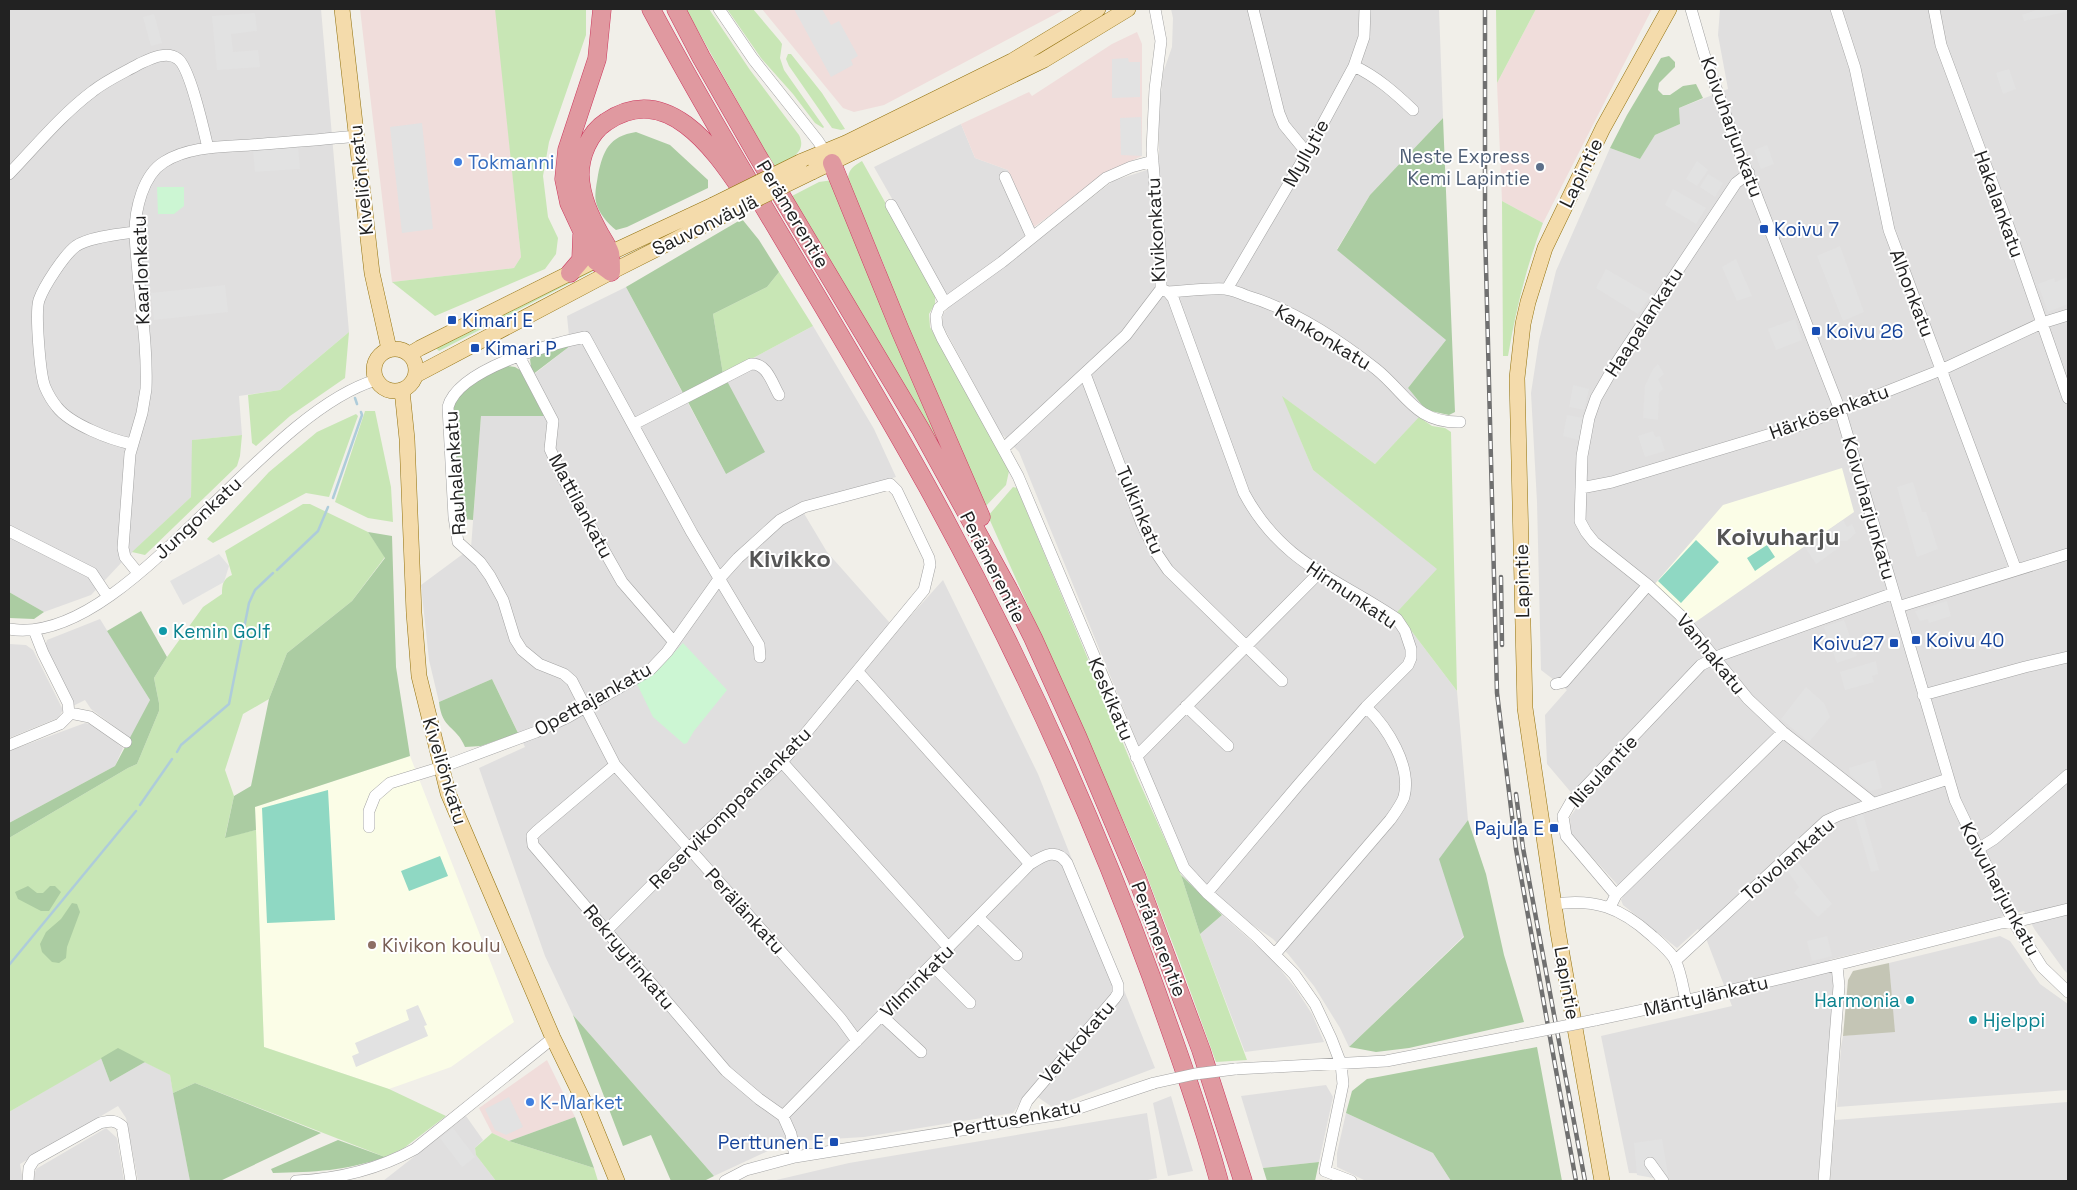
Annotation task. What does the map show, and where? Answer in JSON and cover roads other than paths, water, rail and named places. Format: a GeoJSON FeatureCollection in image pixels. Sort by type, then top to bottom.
{"type":"FeatureCollection","features":[{"type":"Feature","properties":{"kind":"highway"},"geometry":{"type":"LineString","coordinates":[[602,9],[598,59],[567,150],[564,169],[567,196],[582,232],[603,257]]}},
{"type":"Feature","properties":{"kind":"highway","name":"Perämerentie"},"geometry":{"type":"LineString","coordinates":[[651,9],[775,227],[928,487],[1035,695],[1127,912],[1177,1047],[1219,1181]]}},
{"type":"Feature","properties":{"kind":"highway","name":"Perämerentie"},"geometry":{"type":"LineString","coordinates":[[676,9],[757,155],[921,430],[1010,592],[1078,738],[1137,878],[1200,1050],[1242,1181]]}},
{"type":"Feature","properties":{"kind":"highway"},"geometry":{"type":"LineString","coordinates":[[611,272],[603,257],[585,205],[580,176],[588,142],[601,125],[622,113],[634,110],[660,111],[675,117],[687,125],[710,148],[753,206],[775,227]]}},
{"type":"Feature","properties":{"kind":"highway"},"geometry":{"type":"LineString","coordinates":[[829,157],[903,339],[1003,564],[1010,592]]}},
{"type":"Feature","properties":{"kind":"highway"},"geometry":{"type":"LineString","coordinates":[[570,274],[581,260],[582,232]]}},
{"type":"Feature","properties":{"kind":"main road","name":"Kiveliönkatu"},"geometry":{"type":"LineString","coordinates":[[342,9],[372,273],[389,349]]}},
{"type":"Feature","properties":{"kind":"main road","name":"Sauvonväylä"},"geometry":{"type":"LineString","coordinates":[[829,157],[1012,60],[1098,9]]}},
{"type":"Feature","properties":{"kind":"main road","name":"Sauvonväylä"},"geometry":{"type":"LineString","coordinates":[[416,375],[611,272],[717,211],[806,167],[1044,60],[1128,9]]}},
{"type":"Feature","properties":{"kind":"main road","name":"Lapintie"},"geometry":{"type":"LineString","coordinates":[[1602,1181],[1554,904],[1525,708],[1516,403],[1519,353],[1532,285],[1548,241],[1603,128],[1669,9]]}},
{"type":"Feature","properties":{"kind":"main road","name":"Sauvonväylä"},"geometry":{"type":"LineString","coordinates":[[410,354],[603,257],[717,211]]}},
{"type":"Feature","properties":{"kind":"main road"},"geometry":{"type":"LineString","coordinates":[[389,349],[400,349],[410,354],[414,360],[416,375],[409,386],[402,390],[389,390],[376,380],[375,362],[383,352],[389,349]]}},
{"type":"Feature","properties":{"kind":"main road","name":"Kiveliönkatu"},"geometry":{"type":"LineString","coordinates":[[402,390],[409,474],[417,656],[425,702],[448,793],[553,1038],[588,1110],[617,1181]]}},
{"type":"Feature","properties":{"kind":"street"},"geometry":{"type":"LineString","coordinates":[[718,9],[752,59],[829,157]]}},
{"type":"Feature","properties":{"kind":"street","name":"Kivikonkatu"},"geometry":{"type":"LineString","coordinates":[[1004,448],[1126,335],[1165,290],[1153,162],[1152,130],[1161,41],[1155,9]]}},
{"type":"Feature","properties":{"kind":"street"},"geometry":{"type":"LineString","coordinates":[[1253,9],[1279,113],[1284,125],[1307,153]]}},
{"type":"Feature","properties":{"kind":"street","name":"Myllytie"},"geometry":{"type":"LineString","coordinates":[[1227,289],[1307,153],[1354,66],[1364,36],[1365,9]]}},
{"type":"Feature","properties":{"kind":"street","name":"Koivuharjunkatu"},"geometry":{"type":"LineString","coordinates":[[1692,9],[1716,89],[1840,410],[1954,800],[2013,921],[2042,968],[2068,992]]}},
{"type":"Feature","properties":{"kind":"street","name":"Alhonkatu"},"geometry":{"type":"LineString","coordinates":[[1836,9],[1855,68],[1889,230],[2016,570]]}},
{"type":"Feature","properties":{"kind":"street","name":"Hakalankatu"},"geometry":{"type":"LineString","coordinates":[[1934,9],[1940,45],[2008,225],[2068,398]]}},
{"type":"Feature","properties":{"kind":"street"},"geometry":{"type":"LineString","coordinates":[[9,174],[64,116],[94,90],[122,73],[161,56],[176,57],[181,62],[191,84],[208,148]]}},
{"type":"Feature","properties":{"kind":"street"},"geometry":{"type":"LineString","coordinates":[[1354,66],[1384,83],[1413,110]]}},
{"type":"Feature","properties":{"kind":"street","name":"Kaarlonkatu"},"geometry":{"type":"LineString","coordinates":[[138,573],[124,557],[123,548],[132,444],[145,401],[147,377],[135,232],[140,199],[148,180],[154,170],[164,162],[181,154],[208,148],[356,136]]}},
{"type":"Feature","properties":{"kind":"street"},"geometry":{"type":"LineString","coordinates":[[892,205],[945,303],[1002,262],[1106,178],[1131,167],[1153,162]]}},
{"type":"Feature","properties":{"kind":"street","name":"Haapalankatu"},"geometry":{"type":"LineString","coordinates":[[1581,488],[1582,454],[1589,418],[1596,398],[1615,365],[1736,184],[1749,173]]}},
{"type":"Feature","properties":{"kind":"street"},"geometry":{"type":"LineString","coordinates":[[1005,177],[1032,237]]}},
{"type":"Feature","properties":{"kind":"street"},"geometry":{"type":"LineString","coordinates":[[132,444],[112,439],[77,422],[58,409],[45,387],[42,375],[38,311],[39,300],[51,279],[67,254],[76,246],[86,241],[135,232]]}},
{"type":"Feature","properties":{"kind":"street","name":"Kankonkatu"},"geometry":{"type":"LineString","coordinates":[[1165,290],[1227,289],[1274,306],[1333,338],[1378,371],[1407,400],[1429,417],[1442,422],[1460,422]]}},
{"type":"Feature","properties":{"kind":"street","name":"Hirmunkatu"},"geometry":{"type":"LineString","coordinates":[[1165,290],[1173,298],[1248,500],[1272,535],[1294,556],[1397,619],[1405,631],[1411,654],[1408,665],[1366,707],[1207,893]]}},
{"type":"Feature","properties":{"kind":"street","name":"Keskikatu"},"geometry":{"type":"LineString","coordinates":[[945,303],[937,312],[937,327],[1018,476],[1184,868],[1207,893],[1275,954],[1294,974],[1314,1004],[1341,1064]]}},
{"type":"Feature","properties":{"kind":"street","name":"Härkösenkatu"},"geometry":{"type":"LineString","coordinates":[[1581,488],[1612,482],[1764,436],[1840,410],[1941,370],[2042,323],[2068,314]]}},
{"type":"Feature","properties":{"kind":"street","name":"Rauhalankatu"},"geometry":{"type":"LineString","coordinates":[[585,707],[576,686],[569,677],[539,664],[519,645],[503,600],[490,576],[480,562],[458,540],[454,517],[448,407],[450,398],[457,389],[497,365],[547,345],[585,337],[634,424]]}},
{"type":"Feature","properties":{"kind":"street","name":"Mattilankatu"},"geometry":{"type":"LineString","coordinates":[[519,356],[553,421],[550,449],[562,477],[622,582],[674,642]]}},
{"type":"Feature","properties":{"kind":"street"},"geometry":{"type":"LineString","coordinates":[[760,657],[759,645],[688,525],[634,424],[751,364],[762,366],[779,395]]}},
{"type":"Feature","properties":{"kind":"street","name":"Tulkinkatu"},"geometry":{"type":"LineString","coordinates":[[1085,374],[1142,524],[1155,551],[1168,570],[1282,681]]}},
{"type":"Feature","properties":{"kind":"street","name":"Jungonkatu"},"geometry":{"type":"LineString","coordinates":[[9,629],[34,630],[56,625],[74,618],[108,597],[138,573],[269,449],[292,430],[350,391],[376,380]]}},
{"type":"Feature","properties":{"kind":"street","name":"Opettajankatu"},"geometry":{"type":"LineString","coordinates":[[369,827],[372,802],[382,788],[405,777],[442,767],[568,718],[650,670],[674,642],[719,579],[751,544],[790,513],[804,507],[890,484],[897,491],[930,558],[930,568],[924,590]]}},
{"type":"Feature","properties":{"kind":"street","name":"Vanhakatu"},"geometry":{"type":"LineString","coordinates":[[1581,488],[1580,521],[1594,542],[1648,585],[1684,619],[1748,699],[1783,732],[1873,803]]}},
{"type":"Feature","properties":{"kind":"street"},"geometry":{"type":"LineString","coordinates":[[9,531],[92,573],[108,597]]}},
{"type":"Feature","properties":{"kind":"street"},"geometry":{"type":"LineString","coordinates":[[1898,607],[2068,554]]}},
{"type":"Feature","properties":{"kind":"street"},"geometry":{"type":"LineString","coordinates":[[1136,757],[1319,573]]}},
{"type":"Feature","properties":{"kind":"street"},"geometry":{"type":"LineString","coordinates":[[1556,684],[1564,682],[1648,585]]}},
{"type":"Feature","properties":{"kind":"street","name":"Reservikomppaniankatu"},"geometry":{"type":"LineString","coordinates":[[607,930],[689,848],[782,762],[924,590]]}},
{"type":"Feature","properties":{"kind":"street"},"geometry":{"type":"LineString","coordinates":[[1714,658],[1894,593]]}},
{"type":"Feature","properties":{"kind":"street"},"geometry":{"type":"LineString","coordinates":[[9,745],[60,724],[67,720],[70,713],[68,703],[43,653],[34,630]]}},
{"type":"Feature","properties":{"kind":"street"},"geometry":{"type":"LineString","coordinates":[[1923,695],[2025,666],[2068,656]]}},
{"type":"Feature","properties":{"kind":"street","name":"Nisulantie"},"geometry":{"type":"LineString","coordinates":[[1616,895],[1566,836],[1563,816],[1572,802],[1701,665],[1714,658]]}},
{"type":"Feature","properties":{"kind":"street"},"geometry":{"type":"LineString","coordinates":[[858,672],[1030,864]]}},
{"type":"Feature","properties":{"kind":"street"},"geometry":{"type":"LineString","coordinates":[[1186,706],[1228,746]]}},
{"type":"Feature","properties":{"kind":"street","name":"Perälänkatu"},"geometry":{"type":"LineString","coordinates":[[585,707],[615,765],[841,1019],[857,1041]]}},
{"type":"Feature","properties":{"kind":"street"},"geometry":{"type":"LineString","coordinates":[[1275,954],[1390,820],[1404,796],[1403,768],[1400,758],[1385,729],[1366,707]]}},
{"type":"Feature","properties":{"kind":"street"},"geometry":{"type":"LineString","coordinates":[[70,713],[90,717],[126,742]]}},
{"type":"Feature","properties":{"kind":"street"},"geometry":{"type":"LineString","coordinates":[[1610,907],[1616,895],[1783,732]]}},
{"type":"Feature","properties":{"kind":"street"},"geometry":{"type":"LineString","coordinates":[[782,762],[949,948]]}},
{"type":"Feature","properties":{"kind":"street","name":"Rekryytinkatu"},"geometry":{"type":"LineString","coordinates":[[615,765],[537,831],[532,840],[533,845],[726,1071],[759,1099],[783,1116]]}},
{"type":"Feature","properties":{"kind":"street"},"geometry":{"type":"LineString","coordinates":[[1978,849],[1994,840],[2068,775]]}},
{"type":"Feature","properties":{"kind":"street","name":"Toivolankatu"},"geometry":{"type":"LineString","coordinates":[[1675,960],[1820,826],[1839,814],[1948,779]]}},
{"type":"Feature","properties":{"kind":"street","name":"Vilminkatu"},"geometry":{"type":"LineString","coordinates":[[783,1116],[1030,864],[1043,856],[1054,854]]}},
{"type":"Feature","properties":{"kind":"street","name":"Verkkokatu"},"geometry":{"type":"LineString","coordinates":[[1018,1122],[1027,1101],[1118,993],[1118,985],[1067,863],[1061,856],[1054,854]]}},
{"type":"Feature","properties":{"kind":"street"},"geometry":{"type":"LineString","coordinates":[[1554,904],[1582,902],[1610,907],[1638,923],[1660,942],[1675,960],[1686,1001]]}},
{"type":"Feature","properties":{"kind":"street","name":"Mäntylänkatu"},"geometry":{"type":"LineString","coordinates":[[1341,1064],[1386,1061],[1686,1001],[2068,909]]}},
{"type":"Feature","properties":{"kind":"street"},"geometry":{"type":"LineString","coordinates":[[979,918],[1017,955]]}},
{"type":"Feature","properties":{"kind":"street"},"geometry":{"type":"LineString","coordinates":[[932,965],[970,1003]]}},
{"type":"Feature","properties":{"kind":"street"},"geometry":{"type":"LineString","coordinates":[[1824,1181],[1840,986],[1836,966]]}},
{"type":"Feature","properties":{"kind":"street"},"geometry":{"type":"LineString","coordinates":[[882,1016],[920,1052]]}},
{"type":"Feature","properties":{"kind":"street"},"geometry":{"type":"LineString","coordinates":[[296,1181],[355,1178],[394,1161],[415,1149],[553,1038]]}},
{"type":"Feature","properties":{"kind":"street"},"geometry":{"type":"LineString","coordinates":[[1341,1064],[1342,1089],[1324,1176],[1350,1181]]}},
{"type":"Feature","properties":{"kind":"street","name":"Perttusenkatu"},"geometry":{"type":"LineString","coordinates":[[725,1181],[746,1170],[795,1157],[1060,1114],[1154,1083],[1195,1074],[1235,1069],[1341,1064]]}},
{"type":"Feature","properties":{"kind":"street"},"geometry":{"type":"LineString","coordinates":[[783,1116],[791,1134],[795,1157]]}},
{"type":"Feature","properties":{"kind":"street"},"geometry":{"type":"LineString","coordinates":[[28,1181],[29,1168],[34,1160],[100,1123],[110,1120],[122,1126],[131,1181]]}},
{"type":"Feature","properties":{"kind":"street"},"geometry":{"type":"LineString","coordinates":[[1650,1163],[1663,1181]]}},
{"type":"Feature","properties":{"kind":"waterway"},"geometry":{"type":"LineString","coordinates":[[355,398],[357,404]]}},
{"type":"Feature","properties":{"kind":"waterway"},"geometry":{"type":"LineString","coordinates":[[333,498],[362,415],[361,412]]}},
{"type":"Feature","properties":{"kind":"waterway"},"geometry":{"type":"LineString","coordinates":[[277,570],[318,531],[328,507]]}},
{"type":"Feature","properties":{"kind":"waterway"},"geometry":{"type":"LineString","coordinates":[[177,752],[181,745],[229,704],[249,603],[255,590],[273,573]]}},
{"type":"Feature","properties":{"kind":"waterway"},"geometry":{"type":"LineString","coordinates":[[140,805],[172,759]]}},
{"type":"Feature","properties":{"kind":"waterway"},"geometry":{"type":"LineString","coordinates":[[9,965],[136,811]]}},
{"type":"Feature","properties":{"kind":"railway"},"geometry":{"type":"LineString","coordinates":[[1485,9],[1485,228],[1497,693],[1516,849],[1576,1181]]}},
{"type":"Feature","properties":{"kind":"railway"},"geometry":{"type":"LineString","coordinates":[[1501,577],[1502,645]]}},
{"type":"Feature","properties":{"kind":"railway"},"geometry":{"type":"LineString","coordinates":[[1516,794],[1523,848],[1585,1181]]}},
{"type":"Feature","properties":{"kind":"place","name":"Tokmanni"},"geometry":{"type":"Point","coordinates":[458,162]}},
{"type":"Feature","properties":{"kind":"place","name":"Neste Express Kemi Lapintie"},"geometry":{"type":"Point","coordinates":[1540,167]}},
{"type":"Feature","properties":{"kind":"place","name":"Koivu 7"},"geometry":{"type":"Point","coordinates":[1764,229]}},
{"type":"Feature","properties":{"kind":"place","name":"Kimari E"},"geometry":{"type":"Point","coordinates":[452,320]}},
{"type":"Feature","properties":{"kind":"place","name":"Koivu 26"},"geometry":{"type":"Point","coordinates":[1816,331]}},
{"type":"Feature","properties":{"kind":"place","name":"Kimari P"},"geometry":{"type":"Point","coordinates":[475,348]}},
{"type":"Feature","properties":{"kind":"place","name":"Kemin Golf"},"geometry":{"type":"Point","coordinates":[163,631]}},
{"type":"Feature","properties":{"kind":"place","name":"Koivu 40"},"geometry":{"type":"Point","coordinates":[1916,640]}},
{"type":"Feature","properties":{"kind":"place","name":"Koivu27"},"geometry":{"type":"Point","coordinates":[1894,643]}},
{"type":"Feature","properties":{"kind":"place","name":"Pajula E"},"geometry":{"type":"Point","coordinates":[1554,828]}},
{"type":"Feature","properties":{"kind":"place","name":"Kivikon koulu"},"geometry":{"type":"Point","coordinates":[372,945]}},
{"type":"Feature","properties":{"kind":"place","name":"Harmonia"},"geometry":{"type":"Point","coordinates":[1910,1000]}},
{"type":"Feature","properties":{"kind":"place","name":"Hjelppi"},"geometry":{"type":"Point","coordinates":[1973,1020]}},
{"type":"Feature","properties":{"kind":"place","name":"K-Market"},"geometry":{"type":"Point","coordinates":[530,1102]}},
{"type":"Feature","properties":{"kind":"place","name":"Perttunen E"},"geometry":{"type":"Point","coordinates":[834,1142]}},
{"type":"Feature","properties":{"kind":"district","name":"Koivuharju"},"geometry":{"type":"Point","coordinates":[1778,536]}},
{"type":"Feature","properties":{"kind":"district","name":"Kivikko"},"geometry":{"type":"Point","coordinates":[790,558]}}]}
